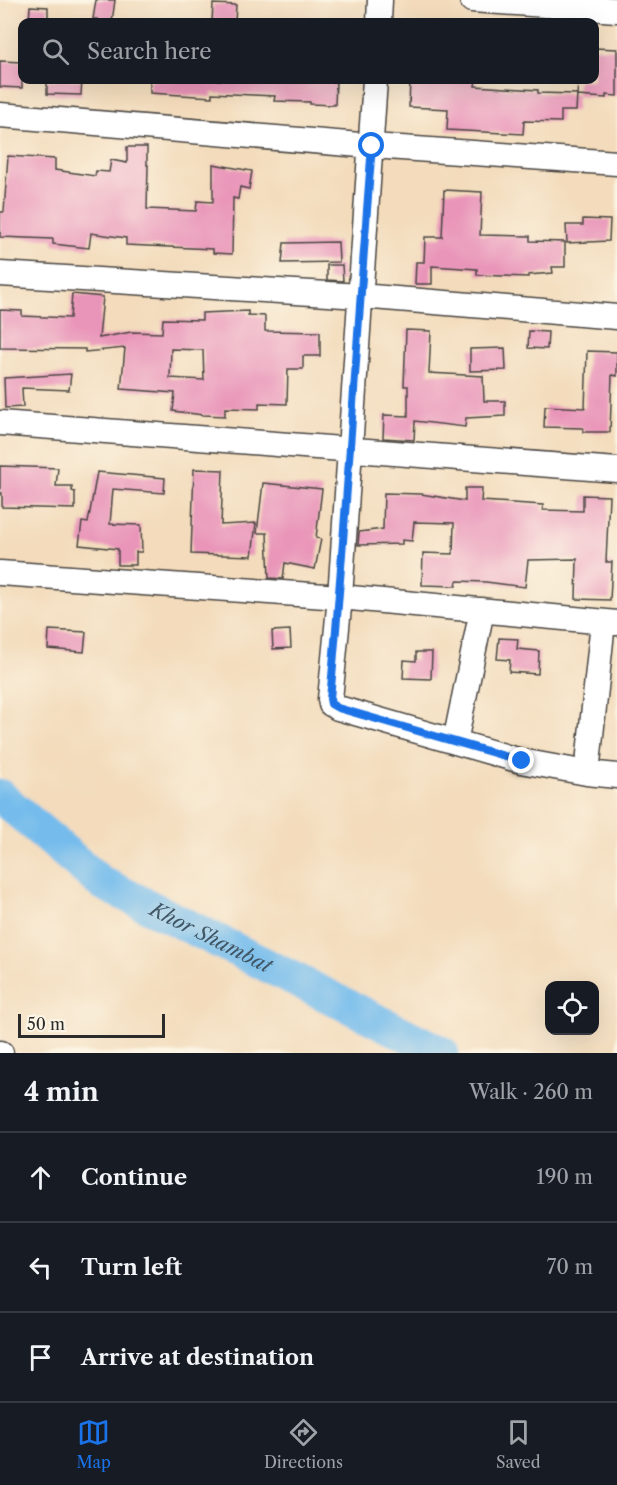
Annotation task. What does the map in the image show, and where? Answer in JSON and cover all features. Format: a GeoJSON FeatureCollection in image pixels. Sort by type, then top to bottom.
{"type":"FeatureCollection","features":[{"type":"Feature","properties":{"kind":"street"},"geometry":{"type":"LineString","coordinates":[[379,18],[380,0]]}},
{"type":"Feature","properties":{"kind":"street"},"geometry":{"type":"LineString","coordinates":[[472,0],[617,10]]}},
{"type":"Feature","properties":{"kind":"street"},"geometry":{"type":"LineString","coordinates":[[375,84],[331,704],[338,708],[522,761],[617,776]]}},
{"type":"Feature","properties":{"kind":"street"},"geometry":{"type":"LineString","coordinates":[[0,115],[372,146],[617,163]]}},
{"type":"Feature","properties":{"kind":"street"},"geometry":{"type":"LineString","coordinates":[[0,274],[360,296],[617,317]]}},
{"type":"Feature","properties":{"kind":"street"},"geometry":{"type":"LineString","coordinates":[[0,423],[617,470]]}},
{"type":"Feature","properties":{"kind":"street"},"geometry":{"type":"LineString","coordinates":[[0,573],[339,597],[610,622],[587,773]]}},
{"type":"Feature","properties":{"kind":"street"},"geometry":{"type":"LineString","coordinates":[[454,742],[482,610]]}},
{"type":"Feature","properties":{"kind":"building"},"geometry":{"type":"Polygon","coordinates":[[[96,0],[115,0],[113,18],[93,18],[96,0]]]}},
{"type":"Feature","properties":{"kind":"building"},"geometry":{"type":"Polygon","coordinates":[[[213,4],[236,5],[235,18],[212,18],[213,4]]]}},
{"type":"Feature","properties":{"kind":"building"},"geometry":{"type":"Polygon","coordinates":[[[30,6],[48,7],[48,18],[29,18],[30,6]]]}},
{"type":"Feature","properties":{"kind":"building"},"geometry":{"type":"Polygon","coordinates":[[[599,48],[617,49],[617,96],[606,95],[606,98],[577,96],[578,84],[599,84],[599,48]]]}},
{"type":"Feature","properties":{"kind":"building"},"geometry":{"type":"Polygon","coordinates":[[[0,61],[18,62],[18,84],[22,84],[22,88],[0,87],[0,61]]]}},
{"type":"Feature","properties":{"kind":"building"},"geometry":{"type":"Polygon","coordinates":[[[47,84],[82,84],[81,95],[47,94],[47,84]]]}},
{"type":"Feature","properties":{"kind":"building"},"geometry":{"type":"Polygon","coordinates":[[[150,84],[336,84],[335,105],[274,101],[275,96],[212,93],[212,97],[150,93],[150,84]]]}},
{"type":"Feature","properties":{"kind":"building"},"geometry":{"type":"Polygon","coordinates":[[[410,84],[475,84],[475,86],[538,90],[538,93],[577,94],[576,111],[561,111],[561,122],[524,121],[523,134],[447,130],[448,109],[409,107],[410,84]]]}},
{"type":"Feature","properties":{"kind":"building"},"geometry":{"type":"Polygon","coordinates":[[[127,147],[147,147],[147,209],[196,211],[197,201],[213,202],[213,164],[252,171],[249,189],[240,187],[238,199],[233,198],[232,254],[213,253],[213,249],[126,245],[126,238],[91,233],[89,248],[53,244],[53,239],[0,237],[0,212],[4,212],[8,156],[55,159],[55,170],[95,176],[96,171],[109,172],[111,160],[127,163],[127,147]]]}},
{"type":"Feature","properties":{"kind":"building"},"geometry":{"type":"Polygon","coordinates":[[[444,190],[482,192],[480,235],[530,236],[530,241],[565,242],[565,267],[552,267],[553,273],[528,275],[528,277],[477,275],[477,269],[432,266],[432,284],[415,284],[416,262],[424,262],[425,237],[442,237],[444,190]]]}},
{"type":"Feature","properties":{"kind":"building"},"geometry":{"type":"Polygon","coordinates":[[[583,219],[610,220],[609,241],[567,243],[566,225],[583,225],[583,219]]]}},
{"type":"Feature","properties":{"kind":"building"},"geometry":{"type":"Polygon","coordinates":[[[338,242],[339,262],[282,263],[284,243],[338,242]]]}},
{"type":"Feature","properties":{"kind":"building"},"geometry":{"type":"Polygon","coordinates":[[[327,265],[342,265],[343,281],[327,280],[327,265]]]}},
{"type":"Feature","properties":{"kind":"building"},"geometry":{"type":"Polygon","coordinates":[[[72,294],[103,297],[99,338],[131,332],[162,333],[163,319],[202,320],[202,313],[248,311],[248,315],[265,316],[265,331],[320,332],[320,356],[303,356],[303,369],[288,369],[287,404],[259,403],[259,409],[225,408],[225,416],[173,411],[175,393],[121,389],[125,348],[85,352],[85,349],[0,348],[0,310],[22,311],[22,316],[70,318],[72,294]],[[171,349],[170,378],[204,380],[203,350],[171,349]]]}},
{"type":"Feature","properties":{"kind":"building"},"geometry":{"type":"Polygon","coordinates":[[[406,330],[431,331],[429,373],[483,376],[484,401],[505,401],[505,416],[466,418],[465,427],[415,421],[414,440],[383,438],[384,415],[408,416],[408,386],[404,386],[406,330]]]}},
{"type":"Feature","properties":{"kind":"building"},"geometry":{"type":"Polygon","coordinates":[[[529,331],[548,332],[547,349],[528,348],[529,331]]]}},
{"type":"Feature","properties":{"kind":"building"},"geometry":{"type":"Polygon","coordinates":[[[505,348],[506,370],[470,371],[470,349],[505,348]]]}},
{"type":"Feature","properties":{"kind":"building"},"geometry":{"type":"Polygon","coordinates":[[[587,351],[617,352],[617,376],[612,375],[610,432],[583,432],[583,428],[544,427],[545,406],[585,408],[587,351]]]}},
{"type":"Feature","properties":{"kind":"building"},"geometry":{"type":"Polygon","coordinates":[[[71,374],[69,390],[22,388],[23,407],[5,408],[4,378],[71,374]]]}},
{"type":"Feature","properties":{"kind":"building"},"geometry":{"type":"Polygon","coordinates":[[[0,466],[58,468],[56,486],[72,486],[72,491],[75,492],[75,509],[2,507],[0,466]]]}},
{"type":"Feature","properties":{"kind":"building"},"geometry":{"type":"Polygon","coordinates":[[[194,469],[223,470],[221,525],[256,523],[252,556],[191,554],[194,469]]]}},
{"type":"Feature","properties":{"kind":"building"},"geometry":{"type":"Polygon","coordinates":[[[97,472],[165,478],[164,493],[113,489],[110,524],[141,525],[142,552],[136,552],[136,565],[118,565],[118,549],[79,545],[82,522],[88,523],[97,472]]]}},
{"type":"Feature","properties":{"kind":"building"},"geometry":{"type":"Polygon","coordinates":[[[263,483],[322,489],[316,538],[321,539],[315,569],[285,563],[283,579],[269,578],[267,533],[257,533],[263,483]]]}},
{"type":"Feature","properties":{"kind":"building"},"geometry":{"type":"Polygon","coordinates":[[[465,488],[482,488],[481,501],[543,505],[543,510],[583,511],[583,495],[609,496],[606,562],[612,562],[610,600],[576,599],[577,559],[528,560],[525,587],[457,581],[456,586],[422,585],[423,553],[453,554],[454,523],[414,522],[412,541],[402,540],[402,544],[358,545],[359,532],[383,529],[384,493],[421,494],[465,501],[465,488]]]}},
{"type":"Feature","properties":{"kind":"building"},"geometry":{"type":"Polygon","coordinates":[[[49,630],[86,632],[84,652],[48,649],[49,630]]]}},
{"type":"Feature","properties":{"kind":"building"},"geometry":{"type":"Polygon","coordinates":[[[290,630],[291,648],[273,649],[272,631],[290,630]]]}},
{"type":"Feature","properties":{"kind":"building"},"geometry":{"type":"Polygon","coordinates":[[[499,638],[518,639],[517,649],[539,651],[538,674],[509,672],[510,660],[497,659],[499,638]]]}},
{"type":"Feature","properties":{"kind":"building"},"geometry":{"type":"Polygon","coordinates":[[[416,652],[432,652],[431,679],[403,678],[404,660],[416,661],[416,652]]]}},
{"type":"Feature","properties":{"kind":"waterway","name":"Khor Shambat"},"geometry":{"type":"LineString","coordinates":[[0,796],[100,882],[442,1053]]}},
{"type":"Feature","properties":{"kind":"route"},"geometry":{"type":"LineString","coordinates":[[372,146],[331,704],[338,708],[522,761]]}}]}
